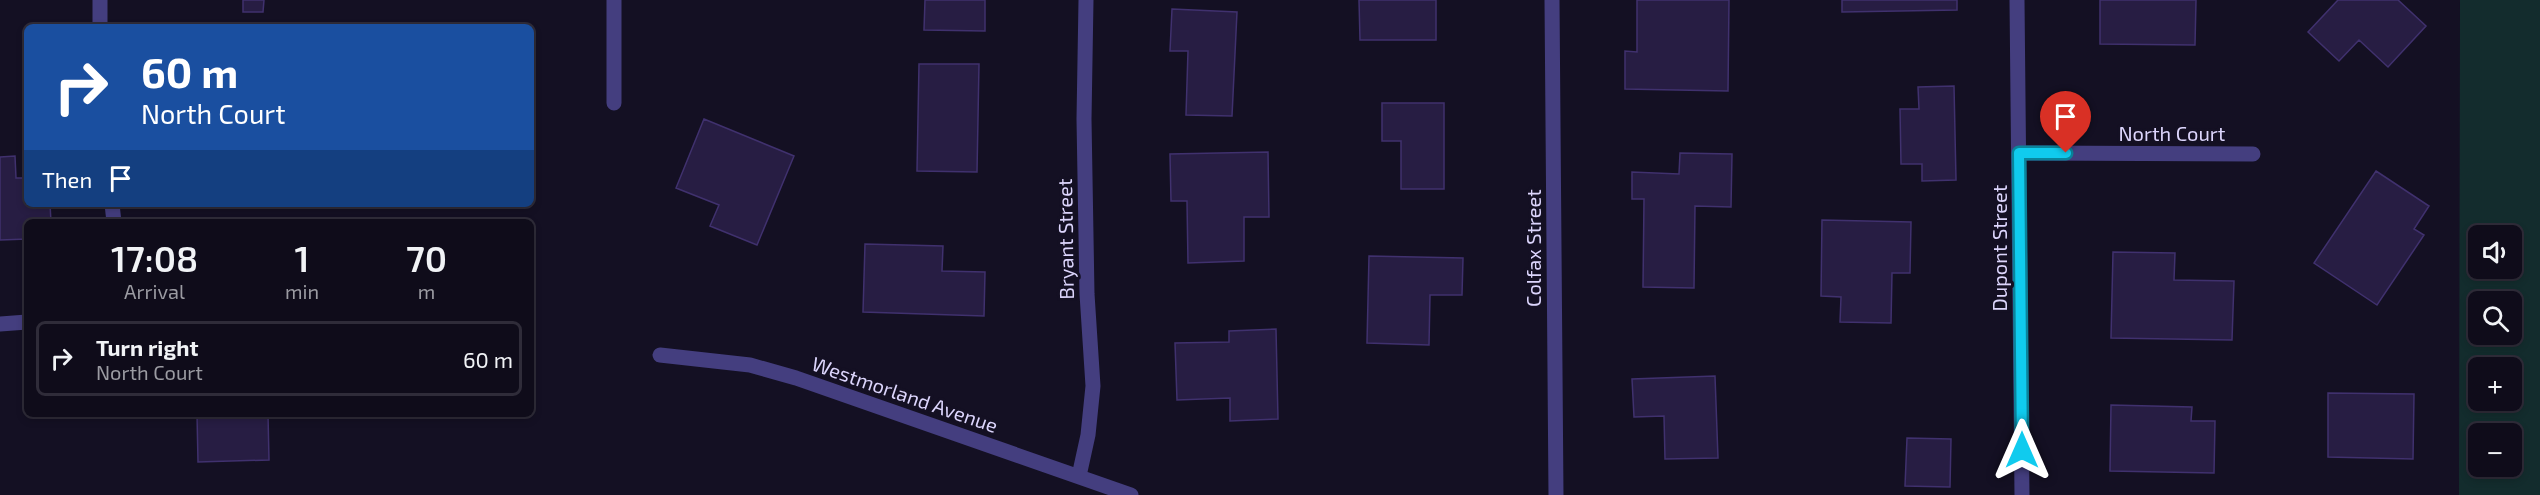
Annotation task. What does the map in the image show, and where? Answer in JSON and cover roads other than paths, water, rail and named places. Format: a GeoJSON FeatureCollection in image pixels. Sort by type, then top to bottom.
{"type":"FeatureCollection","features":[{"type":"Feature","properties":{"kind":"street"},"geometry":{"type":"LineString","coordinates":[[100,0],[100,24]]}},
{"type":"Feature","properties":{"kind":"street"},"geometry":{"type":"LineString","coordinates":[[614,0],[614,103]]}},
{"type":"Feature","properties":{"kind":"street","name":"Bryant Street"},"geometry":{"type":"LineString","coordinates":[[1079,476],[1088,435],[1093,386],[1087,294],[1084,119],[1086,0]]}},
{"type":"Feature","properties":{"kind":"street","name":"Colfax Street"},"geometry":{"type":"LineString","coordinates":[[1551,0],[1556,495]]}},
{"type":"Feature","properties":{"kind":"street","name":"Dupont Street"},"geometry":{"type":"LineString","coordinates":[[2017,0],[2022,495]]}},
{"type":"Feature","properties":{"kind":"street","name":"North Court"},"geometry":{"type":"LineString","coordinates":[[2019,153],[2253,154]]}},
{"type":"Feature","properties":{"kind":"street"},"geometry":{"type":"LineString","coordinates":[[0,324],[24,322]]}},
{"type":"Feature","properties":{"kind":"street","name":"Westmorland Avenue"},"geometry":{"type":"LineString","coordinates":[[660,354],[750,365],[796,378],[1131,495]]}}]}
